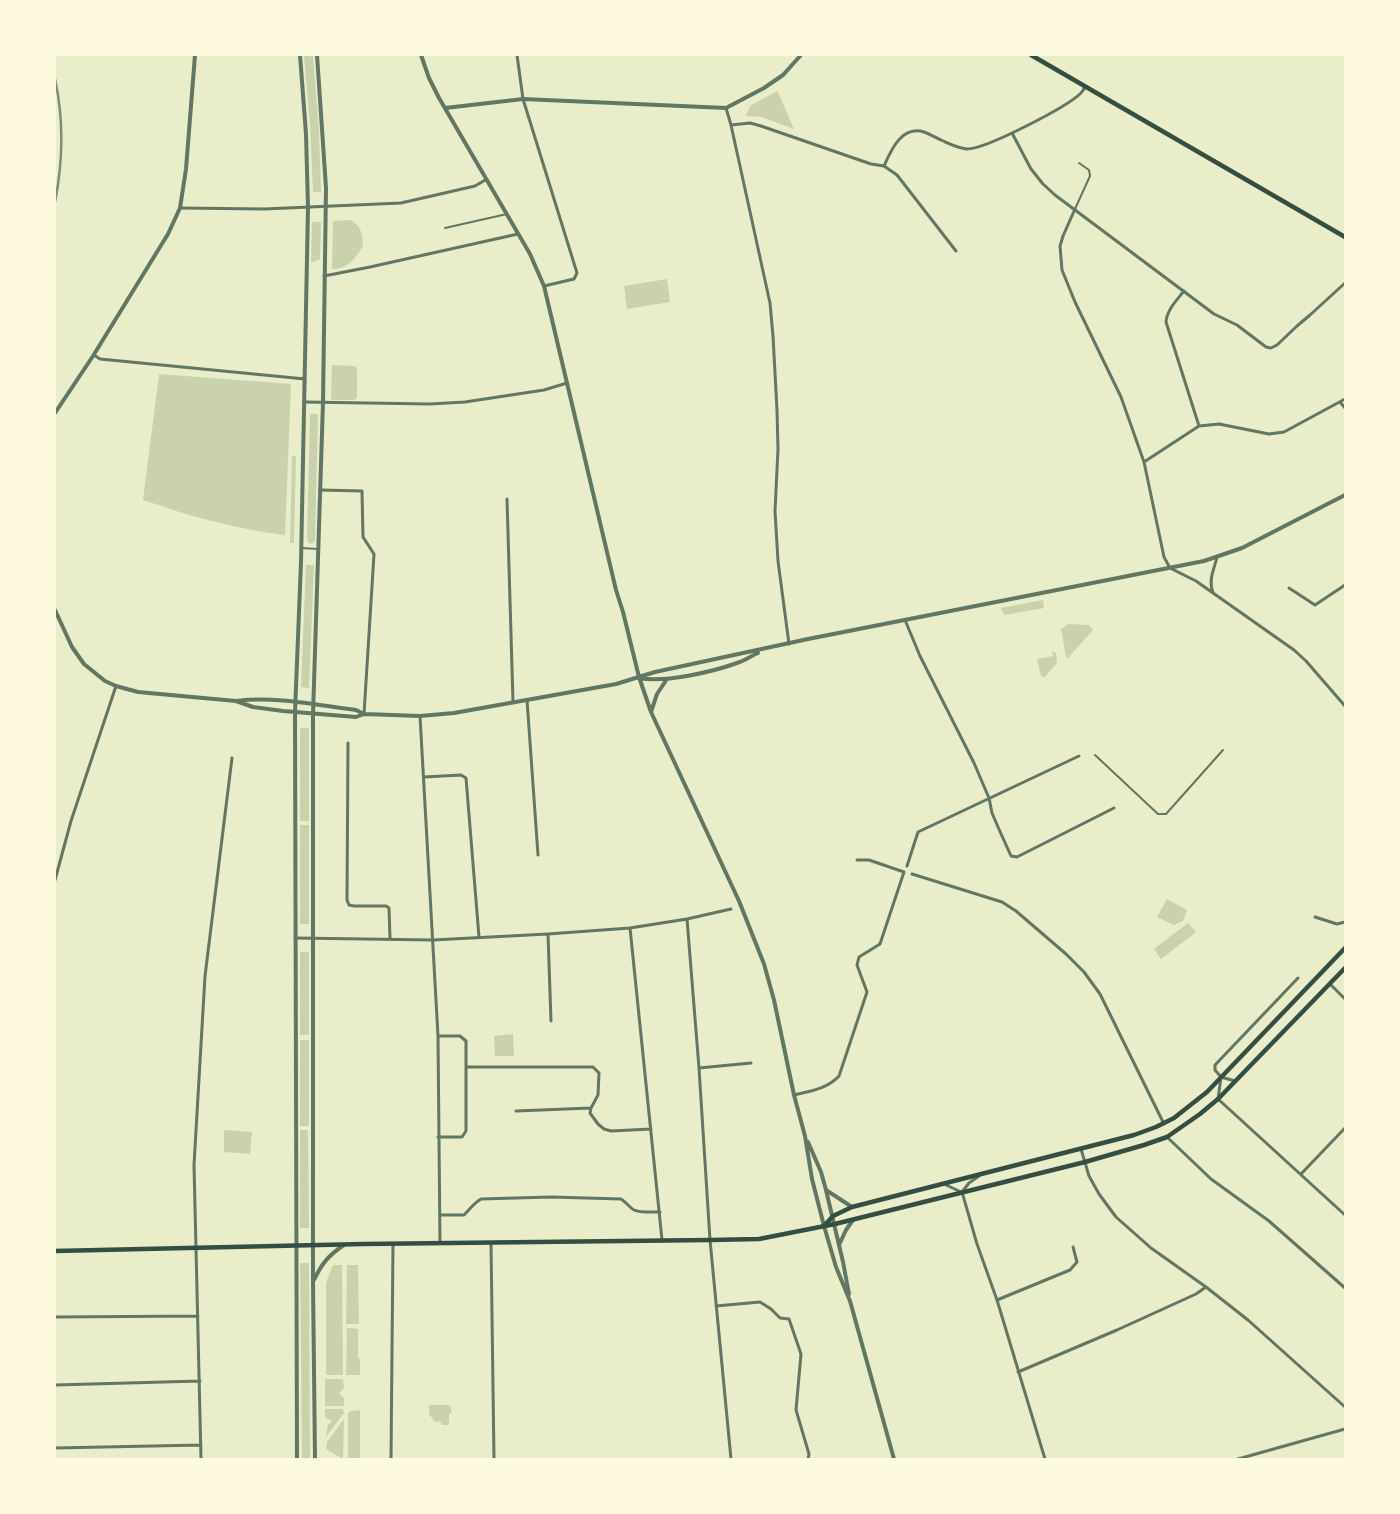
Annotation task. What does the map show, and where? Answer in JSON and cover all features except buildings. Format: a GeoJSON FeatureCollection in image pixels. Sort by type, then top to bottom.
{"type":"FeatureCollection","features":[{"type":"Feature","properties":{"kind":"main road"},"geometry":{"type":"LineString","coordinates":[[1031,55],[1345,237]]}},
{"type":"Feature","properties":{"kind":"main road"},"geometry":{"type":"LineString","coordinates":[[824,1226],[833,1216],[852,1207],[1134,1135],[1164,1124],[1183,1112],[1207,1092],[1345,948]]}},
{"type":"Feature","properties":{"kind":"main road"},"geometry":{"type":"LineString","coordinates":[[55,1251],[313,1245],[710,1240],[758,1238],[835,1224],[1085,1162],[1144,1145],[1167,1136],[1195,1118],[1218,1099],[1345,968]]}},
{"type":"Feature","properties":{"kind":"street"},"geometry":{"type":"LineString","coordinates":[[55,413],[94,355],[168,234],[180,208],[186,169],[195,55]]}},
{"type":"Feature","properties":{"kind":"street"},"geometry":{"type":"LineString","coordinates":[[297,1459],[295,702],[301,548],[308,207],[306,126],[300,55]]}},
{"type":"Feature","properties":{"kind":"street"},"geometry":{"type":"LineString","coordinates":[[315,1459],[313,1282],[313,705],[326,207],[317,55]]}},
{"type":"Feature","properties":{"kind":"street"},"geometry":{"type":"LineString","coordinates":[[421,55],[429,78],[507,214],[544,286],[616,590],[639,677],[651,712],[739,901],[764,964],[774,1000],[794,1095],[805,1136],[812,1179],[824,1226],[836,1267],[850,1301],[894,1459]]}},
{"type":"Feature","properties":{"kind":"street"},"geometry":{"type":"LineString","coordinates":[[517,55],[523,99],[577,273],[574,279],[544,286]]}},
{"type":"Feature","properties":{"kind":"street"},"geometry":{"type":"LineString","coordinates":[[445,108],[523,99],[726,108],[764,88],[783,74],[801,55]]}},
{"type":"Feature","properties":{"kind":"street"},"geometry":{"type":"LineString","coordinates":[[884,166],[893,146],[903,135],[922,131],[958,148],[969,149],[1012,133],[1056,110],[1081,93],[1085,87]]}},
{"type":"Feature","properties":{"kind":"street"},"geometry":{"type":"LineString","coordinates":[[726,108],[770,303],[777,410],[778,449],[775,511],[777,556],[789,644]]}},
{"type":"Feature","properties":{"kind":"street"},"geometry":{"type":"LineString","coordinates":[[731,124],[750,123],[761,126],[871,164],[884,166],[897,175],[956,251]]}},
{"type":"Feature","properties":{"kind":"street"},"geometry":{"type":"LineString","coordinates":[[1012,133],[1031,169],[1055,195],[1214,314],[1237,325],[1266,347],[1276,346],[1345,283]]}},
{"type":"Feature","properties":{"kind":"street"},"geometry":{"type":"LineString","coordinates":[[180,208],[264,209],[401,203],[476,186],[487,179]]}},
{"type":"Feature","properties":{"kind":"street"},"geometry":{"type":"LineString","coordinates":[[1075,209],[1060,246],[1062,270],[1075,302],[1121,397],[1144,462],[1164,557],[1170,568],[1196,581],[1294,650],[1345,706]]}},
{"type":"Feature","properties":{"kind":"street"},"geometry":{"type":"LineString","coordinates":[[324,276],[518,234]]}},
{"type":"Feature","properties":{"kind":"street"},"geometry":{"type":"LineString","coordinates":[[1184,291],[1171,307],[1166,322],[1199,426]]}},
{"type":"Feature","properties":{"kind":"street"},"geometry":{"type":"LineString","coordinates":[[94,355],[100,359],[305,379]]}},
{"type":"Feature","properties":{"kind":"street"},"geometry":{"type":"LineString","coordinates":[[304,402],[430,404],[465,402],[544,390],[567,383]]}},
{"type":"Feature","properties":{"kind":"street"},"geometry":{"type":"LineString","coordinates":[[1144,462],[1199,426],[1219,424],[1269,434],[1284,432],[1345,399]]}},
{"type":"Feature","properties":{"kind":"street"},"geometry":{"type":"LineString","coordinates":[[1340,402],[1345,408]]}},
{"type":"Feature","properties":{"kind":"street"},"geometry":{"type":"LineString","coordinates":[[320,490],[362,492],[364,537],[374,554],[364,714]]}},
{"type":"Feature","properties":{"kind":"street"},"geometry":{"type":"LineString","coordinates":[[236,701],[253,707],[313,714],[356,717],[364,714],[420,716],[454,713],[616,684],[655,672],[1217,557],[1266,537],[1345,495]]}},
{"type":"Feature","properties":{"kind":"street"},"geometry":{"type":"LineString","coordinates":[[507,499],[513,702]]}},
{"type":"Feature","properties":{"kind":"street"},"geometry":{"type":"LineString","coordinates":[[1213,593],[1210,586],[1211,574],[1217,557]]}},
{"type":"Feature","properties":{"kind":"street"},"geometry":{"type":"LineString","coordinates":[[1289,588],[1315,605],[1345,585]]}},
{"type":"Feature","properties":{"kind":"street"},"geometry":{"type":"LineString","coordinates":[[55,610],[64,632],[84,664],[105,681],[116,686],[138,692],[236,701],[254,699],[283,700],[356,710],[364,714]]}},
{"type":"Feature","properties":{"kind":"street"},"geometry":{"type":"LineString","coordinates":[[905,620],[920,656],[974,763],[989,798],[992,813],[1011,856],[1017,857],[1114,808]]}},
{"type":"Feature","properties":{"kind":"street"},"geometry":{"type":"LineString","coordinates":[[639,677],[657,680],[711,670],[737,663],[764,649]]}},
{"type":"Feature","properties":{"kind":"street"},"geometry":{"type":"LineString","coordinates":[[651,712],[657,694],[667,679]]}},
{"type":"Feature","properties":{"kind":"street"},"geometry":{"type":"LineString","coordinates":[[55,880],[71,822],[116,686]]}},
{"type":"Feature","properties":{"kind":"street"},"geometry":{"type":"LineString","coordinates":[[527,700],[538,855]]}},
{"type":"Feature","properties":{"kind":"street"},"geometry":{"type":"LineString","coordinates":[[420,716],[438,1036],[440,1244]]}},
{"type":"Feature","properties":{"kind":"street"},"geometry":{"type":"LineString","coordinates":[[348,743],[347,900],[349,905],[354,906],[386,906],[389,908],[390,938]]}},
{"type":"Feature","properties":{"kind":"street"},"geometry":{"type":"LineString","coordinates":[[907,866],[918,832],[1079,756]]}},
{"type":"Feature","properties":{"kind":"street"},"geometry":{"type":"LineString","coordinates":[[201,1459],[194,1165],[205,976],[232,758]]}},
{"type":"Feature","properties":{"kind":"street"},"geometry":{"type":"LineString","coordinates":[[424,777],[461,775],[466,778],[478,937]]}},
{"type":"Feature","properties":{"kind":"street"},"geometry":{"type":"LineString","coordinates":[[794,1095],[822,1088],[832,1083],[839,1076],[867,992],[857,964],[858,956],[880,944],[904,872],[869,860],[857,860]]}},
{"type":"Feature","properties":{"kind":"street"},"geometry":{"type":"LineString","coordinates":[[912,874],[1002,902],[1016,911],[1066,954],[1084,972],[1100,994],[1164,1124]]}},
{"type":"Feature","properties":{"kind":"street"},"geometry":{"type":"LineString","coordinates":[[295,938],[433,940],[548,934],[630,928],[687,919],[731,909]]}},
{"type":"Feature","properties":{"kind":"street"},"geometry":{"type":"LineString","coordinates":[[1315,917],[1337,924],[1345,922]]}},
{"type":"Feature","properties":{"kind":"street"},"geometry":{"type":"LineString","coordinates":[[687,919],[710,1240],[731,1459]]}},
{"type":"Feature","properties":{"kind":"street"},"geometry":{"type":"LineString","coordinates":[[630,928],[662,1240]]}},
{"type":"Feature","properties":{"kind":"street"},"geometry":{"type":"LineString","coordinates":[[548,934],[551,1022]]}},
{"type":"Feature","properties":{"kind":"street"},"geometry":{"type":"LineString","coordinates":[[1236,1081],[1221,1077],[1214,1070],[1215,1065],[1298,978]]}},
{"type":"Feature","properties":{"kind":"street"},"geometry":{"type":"LineString","coordinates":[[1330,984],[1345,999]]}},
{"type":"Feature","properties":{"kind":"street"},"geometry":{"type":"LineString","coordinates":[[438,1036],[460,1036],[466,1041],[466,1131],[462,1137],[438,1137]]}},
{"type":"Feature","properties":{"kind":"street"},"geometry":{"type":"LineString","coordinates":[[699,1068],[751,1063]]}},
{"type":"Feature","properties":{"kind":"street"},"geometry":{"type":"LineString","coordinates":[[466,1067],[593,1067],[599,1074],[599,1084],[598,1095],[590,1114],[598,1124],[604,1129],[611,1131],[651,1129]]}},
{"type":"Feature","properties":{"kind":"street"},"geometry":{"type":"LineString","coordinates":[[1221,1077],[1218,1099],[1345,1215]]}},
{"type":"Feature","properties":{"kind":"street"},"geometry":{"type":"LineString","coordinates":[[516,1111],[591,1108]]}},
{"type":"Feature","properties":{"kind":"street"},"geometry":{"type":"LineString","coordinates":[[1301,1174],[1345,1128]]}},
{"type":"Feature","properties":{"kind":"street"},"geometry":{"type":"LineString","coordinates":[[805,1136],[821,1172],[826,1190],[848,1284],[850,1301]]}},
{"type":"Feature","properties":{"kind":"street"},"geometry":{"type":"LineString","coordinates":[[1167,1136],[1211,1179],[1268,1221],[1345,1288]]}},
{"type":"Feature","properties":{"kind":"street"},"geometry":{"type":"LineString","coordinates":[[1081,1149],[1090,1176],[1099,1194],[1116,1217],[1151,1248],[1248,1320],[1345,1407]]}},
{"type":"Feature","properties":{"kind":"street"},"geometry":{"type":"LineString","coordinates":[[962,1192],[969,1183],[983,1174]]}},
{"type":"Feature","properties":{"kind":"street"},"geometry":{"type":"LineString","coordinates":[[943,1183],[962,1192],[1045,1459]]}},
{"type":"Feature","properties":{"kind":"street"},"geometry":{"type":"LineString","coordinates":[[826,1190],[852,1207]]}},
{"type":"Feature","properties":{"kind":"street"},"geometry":{"type":"LineString","coordinates":[[440,1215],[464,1215],[473,1204],[481,1199],[551,1197],[621,1199],[627,1202],[631,1209],[636,1211],[660,1212]]}},
{"type":"Feature","properties":{"kind":"street"},"geometry":{"type":"LineString","coordinates":[[839,1245],[853,1220]]}},
{"type":"Feature","properties":{"kind":"street"},"geometry":{"type":"LineString","coordinates":[[492,1243],[494,1459]]}},
{"type":"Feature","properties":{"kind":"street"},"geometry":{"type":"LineString","coordinates":[[391,1459],[393,1244]]}},
{"type":"Feature","properties":{"kind":"street"},"geometry":{"type":"LineString","coordinates":[[313,1282],[320,1267],[331,1253],[344,1245]]}},
{"type":"Feature","properties":{"kind":"street"},"geometry":{"type":"LineString","coordinates":[[997,1300],[1070,1270],[1077,1262],[1073,1247]]}},
{"type":"Feature","properties":{"kind":"street"},"geometry":{"type":"LineString","coordinates":[[1018,1372],[1117,1330],[1196,1294],[1206,1287]]}},
{"type":"Feature","properties":{"kind":"street"},"geometry":{"type":"LineString","coordinates":[[716,1306],[760,1302],[780,1318],[789,1319],[801,1354],[796,1410],[809,1454],[808,1459]]}},
{"type":"Feature","properties":{"kind":"street"},"geometry":{"type":"LineString","coordinates":[[55,1317],[198,1316]]}},
{"type":"Feature","properties":{"kind":"street"},"geometry":{"type":"LineString","coordinates":[[55,1385],[200,1381]]}},
{"type":"Feature","properties":{"kind":"street"},"geometry":{"type":"LineString","coordinates":[[1238,1459],[1345,1429]]}},
{"type":"Feature","properties":{"kind":"street"},"geometry":{"type":"LineString","coordinates":[[55,1448],[200,1445]]}},
{"type":"Feature","properties":{"kind":"lane"},"geometry":{"type":"LineString","coordinates":[[1075,209],[1090,176],[1088,170],[1079,163]]}},
{"type":"Feature","properties":{"kind":"lane"},"geometry":{"type":"LineString","coordinates":[[446,228],[507,214]]}},
{"type":"Feature","properties":{"kind":"lane"},"geometry":{"type":"LineString","coordinates":[[301,548],[318,549]]}},
{"type":"Feature","properties":{"kind":"lane"},"geometry":{"type":"LineString","coordinates":[[1095,755],[1161,815],[1166,814],[1223,750]]}},
{"type":"Feature","properties":{"kind":"green space"},"geometry":{"type":"Polygon","coordinates":[[[304,55],[313,55],[319,131],[321,192],[313,192],[304,55]]]}},
{"type":"Feature","properties":{"kind":"green space"},"geometry":{"type":"Polygon","coordinates":[[[777,91],[794,129],[761,117],[746,116],[750,106],[777,91]]]}},
{"type":"Feature","properties":{"kind":"green space"},"geometry":{"type":"Polygon","coordinates":[[[350,220],[361,231],[363,246],[347,265],[338,269],[332,269],[333,221],[350,220]]]}},
{"type":"Feature","properties":{"kind":"green space"},"geometry":{"type":"Polygon","coordinates":[[[312,222],[321,222],[320,260],[315,262],[311,262],[312,222]]]}},
{"type":"Feature","properties":{"kind":"green space"},"geometry":{"type":"Polygon","coordinates":[[[667,279],[670,302],[627,309],[624,286],[667,279]]]}},
{"type":"Feature","properties":{"kind":"green space"},"geometry":{"type":"Polygon","coordinates":[[[332,365],[355,366],[357,369],[357,397],[354,400],[331,400],[332,365]]]}},
{"type":"Feature","properties":{"kind":"green space"},"geometry":{"type":"Polygon","coordinates":[[[159,374],[291,384],[285,535],[213,521],[143,500],[159,374]]]}},
{"type":"Feature","properties":{"kind":"green space"},"geometry":{"type":"Polygon","coordinates":[[[310,414],[318,414],[315,539],[311,544],[307,538],[310,414]]]}},
{"type":"Feature","properties":{"kind":"green space"},"geometry":{"type":"Polygon","coordinates":[[[292,456],[296,456],[294,543],[290,543],[292,456]]]}},
{"type":"Feature","properties":{"kind":"green space"},"geometry":{"type":"Polygon","coordinates":[[[306,565],[314,565],[309,688],[301,687],[306,565]]]}},
{"type":"Feature","properties":{"kind":"green space"},"geometry":{"type":"Polygon","coordinates":[[[1043,600],[1044,608],[1004,615],[1001,608],[1043,600]]]}},
{"type":"Feature","properties":{"kind":"green space"},"geometry":{"type":"Polygon","coordinates":[[[1068,624],[1089,625],[1093,630],[1068,658],[1066,657],[1061,629],[1068,624]]]}},
{"type":"Feature","properties":{"kind":"green space"},"geometry":{"type":"Polygon","coordinates":[[[1052,651],[1056,653],[1057,663],[1043,677],[1041,676],[1037,659],[1053,656],[1052,651]]]}},
{"type":"Feature","properties":{"kind":"green space"},"geometry":{"type":"Polygon","coordinates":[[[300,728],[309,728],[309,821],[300,821],[300,728]]]}},
{"type":"Feature","properties":{"kind":"green space"},"geometry":{"type":"Polygon","coordinates":[[[300,825],[309,825],[309,924],[300,924],[300,825]]]}},
{"type":"Feature","properties":{"kind":"green space"},"geometry":{"type":"Polygon","coordinates":[[[1167,899],[1187,910],[1183,921],[1174,925],[1157,917],[1167,899]]]}},
{"type":"Feature","properties":{"kind":"green space"},"geometry":{"type":"Polygon","coordinates":[[[1188,923],[1196,932],[1161,959],[1154,949],[1188,923]]]}},
{"type":"Feature","properties":{"kind":"green space"},"geometry":{"type":"Polygon","coordinates":[[[300,952],[309,952],[309,1035],[300,1035],[300,952]]]}},
{"type":"Feature","properties":{"kind":"green space"},"geometry":{"type":"Polygon","coordinates":[[[513,1034],[514,1056],[495,1056],[494,1036],[513,1034]]]}},
{"type":"Feature","properties":{"kind":"green space"},"geometry":{"type":"Polygon","coordinates":[[[300,1040],[309,1040],[309,1126],[300,1126],[300,1040]]]}},
{"type":"Feature","properties":{"kind":"green space"},"geometry":{"type":"Polygon","coordinates":[[[224,1130],[252,1132],[250,1154],[224,1152],[224,1130]]]}},
{"type":"Feature","properties":{"kind":"green space"},"geometry":{"type":"Polygon","coordinates":[[[300,1130],[308,1130],[309,1228],[300,1228],[300,1130]]]}},
{"type":"Feature","properties":{"kind":"green space"},"geometry":{"type":"Polygon","coordinates":[[[300,1263],[309,1263],[310,1459],[302,1459],[300,1263]]]}},
{"type":"Feature","properties":{"kind":"green space"},"geometry":{"type":"Polygon","coordinates":[[[333,1265],[342,1265],[343,1375],[326,1375],[326,1283],[333,1265]]]}},
{"type":"Feature","properties":{"kind":"green space"},"geometry":{"type":"Polygon","coordinates":[[[347,1265],[358,1265],[359,1324],[346,1324],[347,1265]]]}},
{"type":"Feature","properties":{"kind":"green space"},"geometry":{"type":"Polygon","coordinates":[[[347,1328],[358,1329],[360,1375],[346,1375],[347,1328]]]}},
{"type":"Feature","properties":{"kind":"green space"},"geometry":{"type":"Polygon","coordinates":[[[325,1379],[343,1379],[344,1388],[339,1393],[344,1398],[344,1406],[325,1406],[325,1379]]]}},
{"type":"Feature","properties":{"kind":"green space"},"geometry":{"type":"Polygon","coordinates":[[[429,1405],[449,1405],[452,1413],[449,1414],[449,1425],[442,1425],[440,1421],[435,1422],[429,1414],[429,1405]]]}},
{"type":"Feature","properties":{"kind":"green space"},"geometry":{"type":"Polygon","coordinates":[[[325,1409],[343,1409],[344,1413],[326,1437],[328,1424],[331,1423],[331,1420],[327,1419],[325,1409]]]}},
{"type":"Feature","properties":{"kind":"green space"},"geometry":{"type":"Polygon","coordinates":[[[360,1410],[360,1459],[348,1459],[348,1413],[360,1410]]]}},
{"type":"Feature","properties":{"kind":"green space"},"geometry":{"type":"Polygon","coordinates":[[[344,1419],[343,1459],[326,1449],[327,1442],[344,1419]]]}},
{"type":"Feature","properties":{"kind":"railway"},"geometry":{"type":"LineString","coordinates":[[55,79],[61,125],[60,171],[55,202]]}}]}
